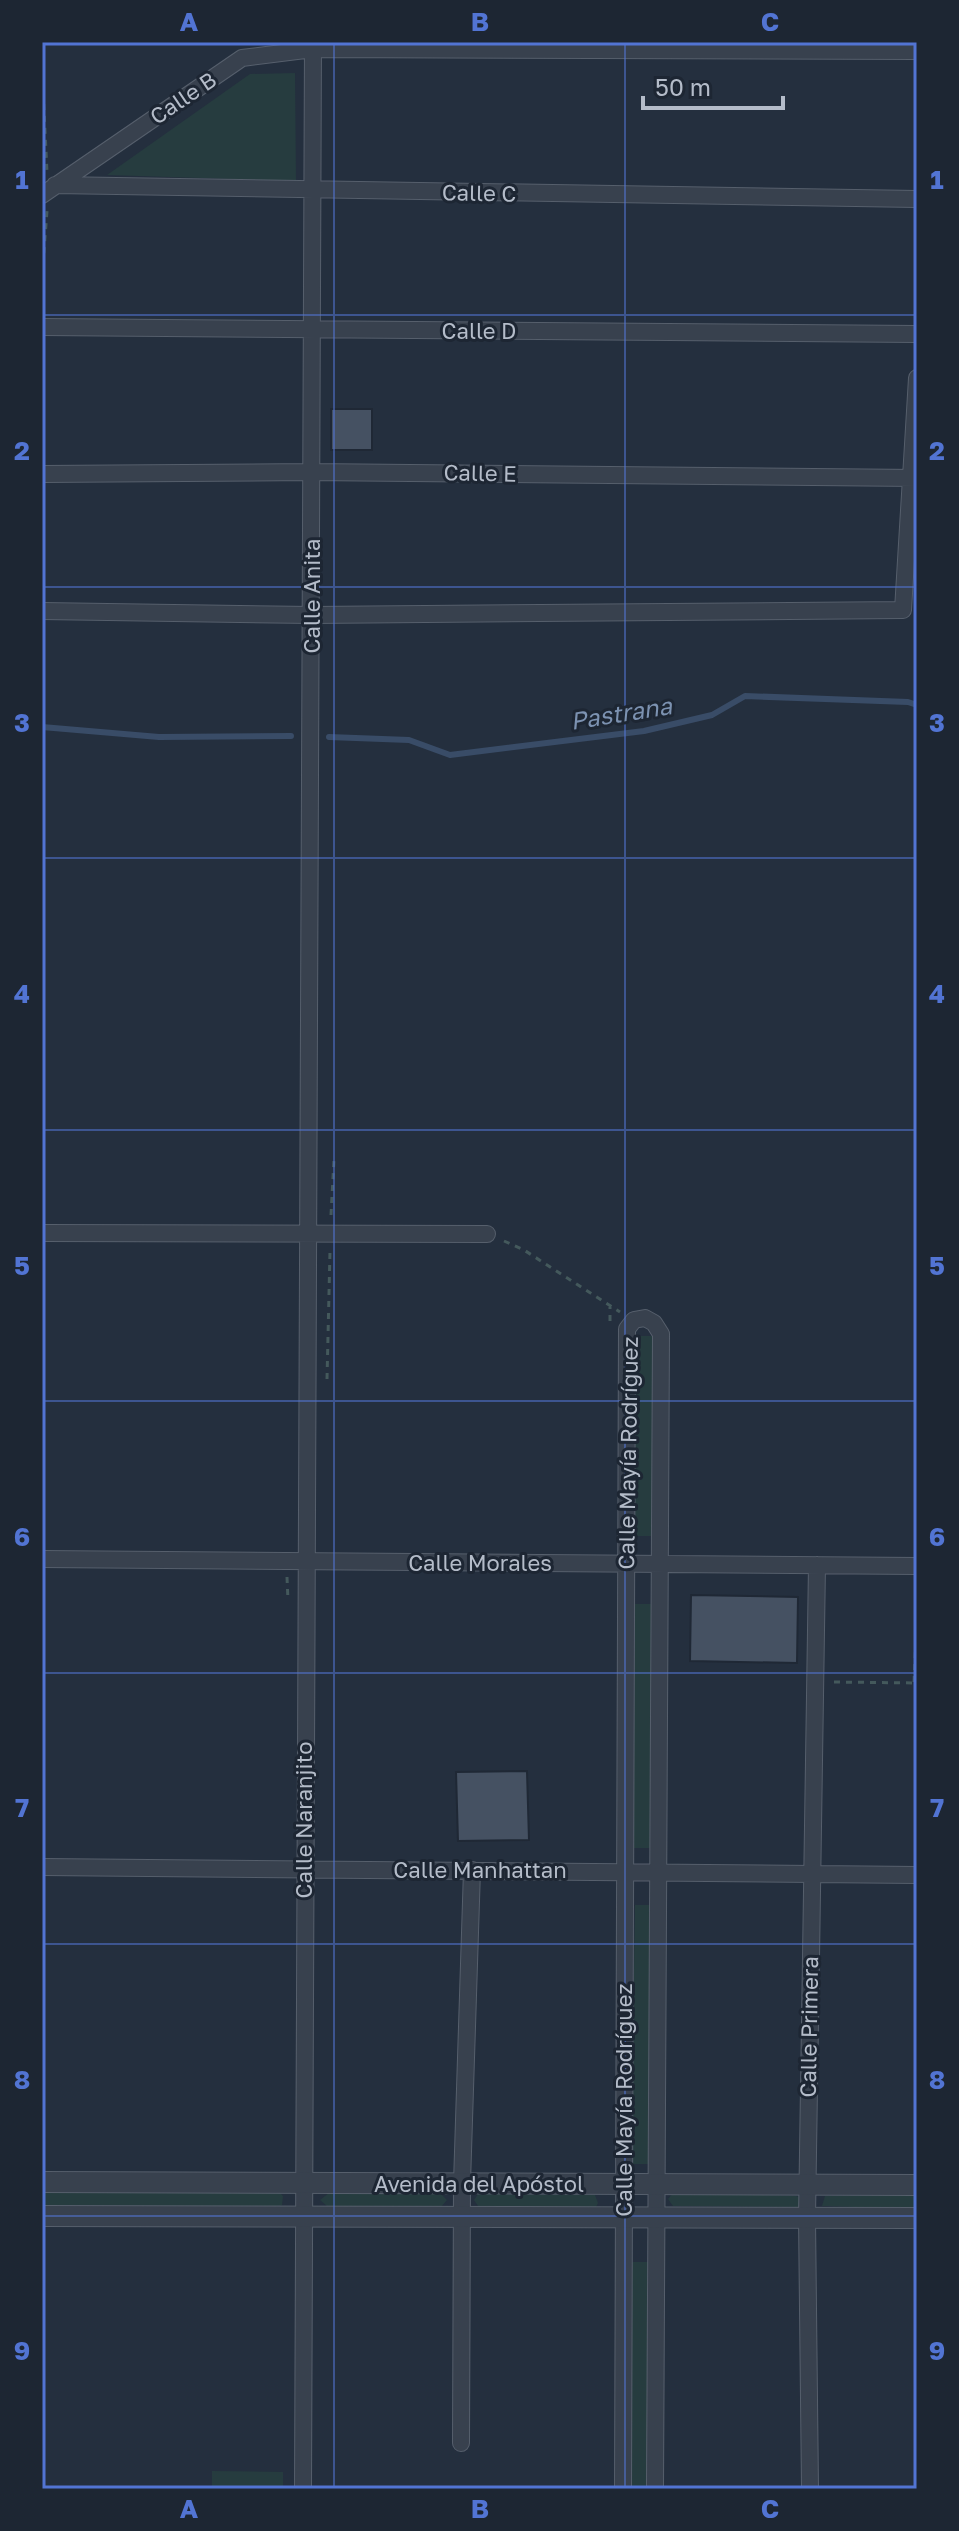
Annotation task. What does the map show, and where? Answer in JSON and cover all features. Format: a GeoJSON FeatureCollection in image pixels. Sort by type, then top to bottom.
{"type":"FeatureCollection","features":[{"type":"Feature","properties":{"kind":"street","name":"Calle B"},"geometry":{"type":"LineString","coordinates":[[46,188],[242,58],[313,46],[917,51]]}},
{"type":"Feature","properties":{"kind":"street","name":"Calle Anita"},"geometry":{"type":"LineString","coordinates":[[311,1151],[310,330],[313,46]]}},
{"type":"Feature","properties":{"kind":"street","name":"Calle C"},"geometry":{"type":"LineString","coordinates":[[46,188],[917,199]]}},
{"type":"Feature","properties":{"kind":"street","name":"Calle D"},"geometry":{"type":"LineString","coordinates":[[42,327],[917,334]]}},
{"type":"Feature","properties":{"kind":"street"},"geometry":{"type":"LineString","coordinates":[[42,611],[312,615],[903,610],[914,478],[917,378]]}},
{"type":"Feature","properties":{"kind":"street","name":"Calle E"},"geometry":{"type":"LineString","coordinates":[[42,474],[311,472],[914,478]]}},
{"type":"Feature","properties":{"kind":"street","name":"Calle Naranjito"},"geometry":{"type":"LineString","coordinates":[[303,2489],[303,1869],[311,1151]]}},
{"type":"Feature","properties":{"kind":"street"},"geometry":{"type":"LineString","coordinates":[[42,1233],[487,1234]]}},
{"type":"Feature","properties":{"kind":"street","name":"Calle Mayía Rodríguez"},"geometry":{"type":"LineString","coordinates":[[623,2489],[627,1329],[634,1320],[645,1318],[654,1323],[661,1334],[655,2489]]}},
{"type":"Feature","properties":{"kind":"street","name":"Calle Morales"},"geometry":{"type":"LineString","coordinates":[[42,1559],[917,1566]]}},
{"type":"Feature","properties":{"kind":"street","name":"Calle Primera"},"geometry":{"type":"LineString","coordinates":[[810,2489],[807,2218],[817,1565]]}},
{"type":"Feature","properties":{"kind":"street","name":"Calle Manhattan"},"geometry":{"type":"LineString","coordinates":[[42,1867],[917,1875]]}},
{"type":"Feature","properties":{"kind":"street"},"geometry":{"type":"LineString","coordinates":[[461,2443],[462,2183],[472,1870]]}},
{"type":"Feature","properties":{"kind":"street","name":"Avenida del Apóstol"},"geometry":{"type":"LineString","coordinates":[[42,2182],[917,2185]]}},
{"type":"Feature","properties":{"kind":"street","name":"Avenida del Apóstol"},"geometry":{"type":"LineString","coordinates":[[42,2216],[917,2218]]}},
{"type":"Feature","properties":{"kind":"path"},"geometry":{"type":"LineString","coordinates":[[487,1234],[524,1250],[634,1320]]}},
{"type":"Feature","properties":{"kind":"path"},"geometry":{"type":"LineString","coordinates":[[814,1681],[915,1683],[917,1615]]}},
{"type":"Feature","properties":{"kind":"green space"},"geometry":{"type":"Polygon","coordinates":[[[295,73],[296,181],[107,175],[250,74],[295,73]]]}},
{"type":"Feature","properties":{"kind":"green space"},"geometry":{"type":"Polygon","coordinates":[[[636,1336],[653,1336],[652,1536],[635,1536],[636,1336]]]}},
{"type":"Feature","properties":{"kind":"green space"},"geometry":{"type":"Polygon","coordinates":[[[635,1604],[652,1604],[650,1848],[633,1848],[635,1604]]]}},
{"type":"Feature","properties":{"kind":"green space"},"geometry":{"type":"Polygon","coordinates":[[[635,1905],[652,1905],[649,2164],[631,2164],[635,1905]]]}},
{"type":"Feature","properties":{"kind":"green space"},"geometry":{"type":"Polygon","coordinates":[[[42,2191],[278,2191],[283,2196],[282,2205],[278,2207],[42,2205],[42,2191]]]}},
{"type":"Feature","properties":{"kind":"green space"},"geometry":{"type":"Polygon","coordinates":[[[674,2192],[801,2198],[800,2207],[673,2206],[668,2199],[674,2192]]]}},
{"type":"Feature","properties":{"kind":"green space"},"geometry":{"type":"Polygon","coordinates":[[[329,2193],[440,2193],[447,2200],[441,2207],[328,2207],[320,2200],[329,2193]]]}},
{"type":"Feature","properties":{"kind":"green space"},"geometry":{"type":"Polygon","coordinates":[[[478,2194],[595,2195],[598,2203],[595,2209],[478,2206],[474,2200],[478,2194]]]}},
{"type":"Feature","properties":{"kind":"green space"},"geometry":{"type":"Polygon","coordinates":[[[917,2195],[917,2209],[822,2206],[825,2196],[917,2195]]]}},
{"type":"Feature","properties":{"kind":"green space"},"geometry":{"type":"Polygon","coordinates":[[[632,2262],[650,2262],[647,2489],[630,2489],[632,2262]]]}},
{"type":"Feature","properties":{"kind":"green space"},"geometry":{"type":"Polygon","coordinates":[[[212,2471],[283,2472],[283,2489],[212,2489],[212,2471]]]}},
{"type":"Feature","properties":{"kind":"building"},"geometry":{"type":"Polygon","coordinates":[[[331,409],[372,409],[372,450],[331,450],[331,409]]]}},
{"type":"Feature","properties":{"kind":"building"},"geometry":{"type":"Polygon","coordinates":[[[691,1595],[798,1597],[797,1663],[690,1661],[691,1595]]]}},
{"type":"Feature","properties":{"kind":"building"},"geometry":{"type":"Polygon","coordinates":[[[527,1771],[529,1840],[458,1841],[456,1772],[527,1771]]]}},
{"type":"Feature","properties":{"kind":"waterway","name":"Pastrana"},"geometry":{"type":"LineString","coordinates":[[329,737],[409,740],[450,755],[644,731],[712,715],[745,696],[908,702],[917,705]]}},
{"type":"Feature","properties":{"kind":"waterway","name":"Pastrana"},"geometry":{"type":"LineString","coordinates":[[42,727],[159,737],[291,736]]}}]}
